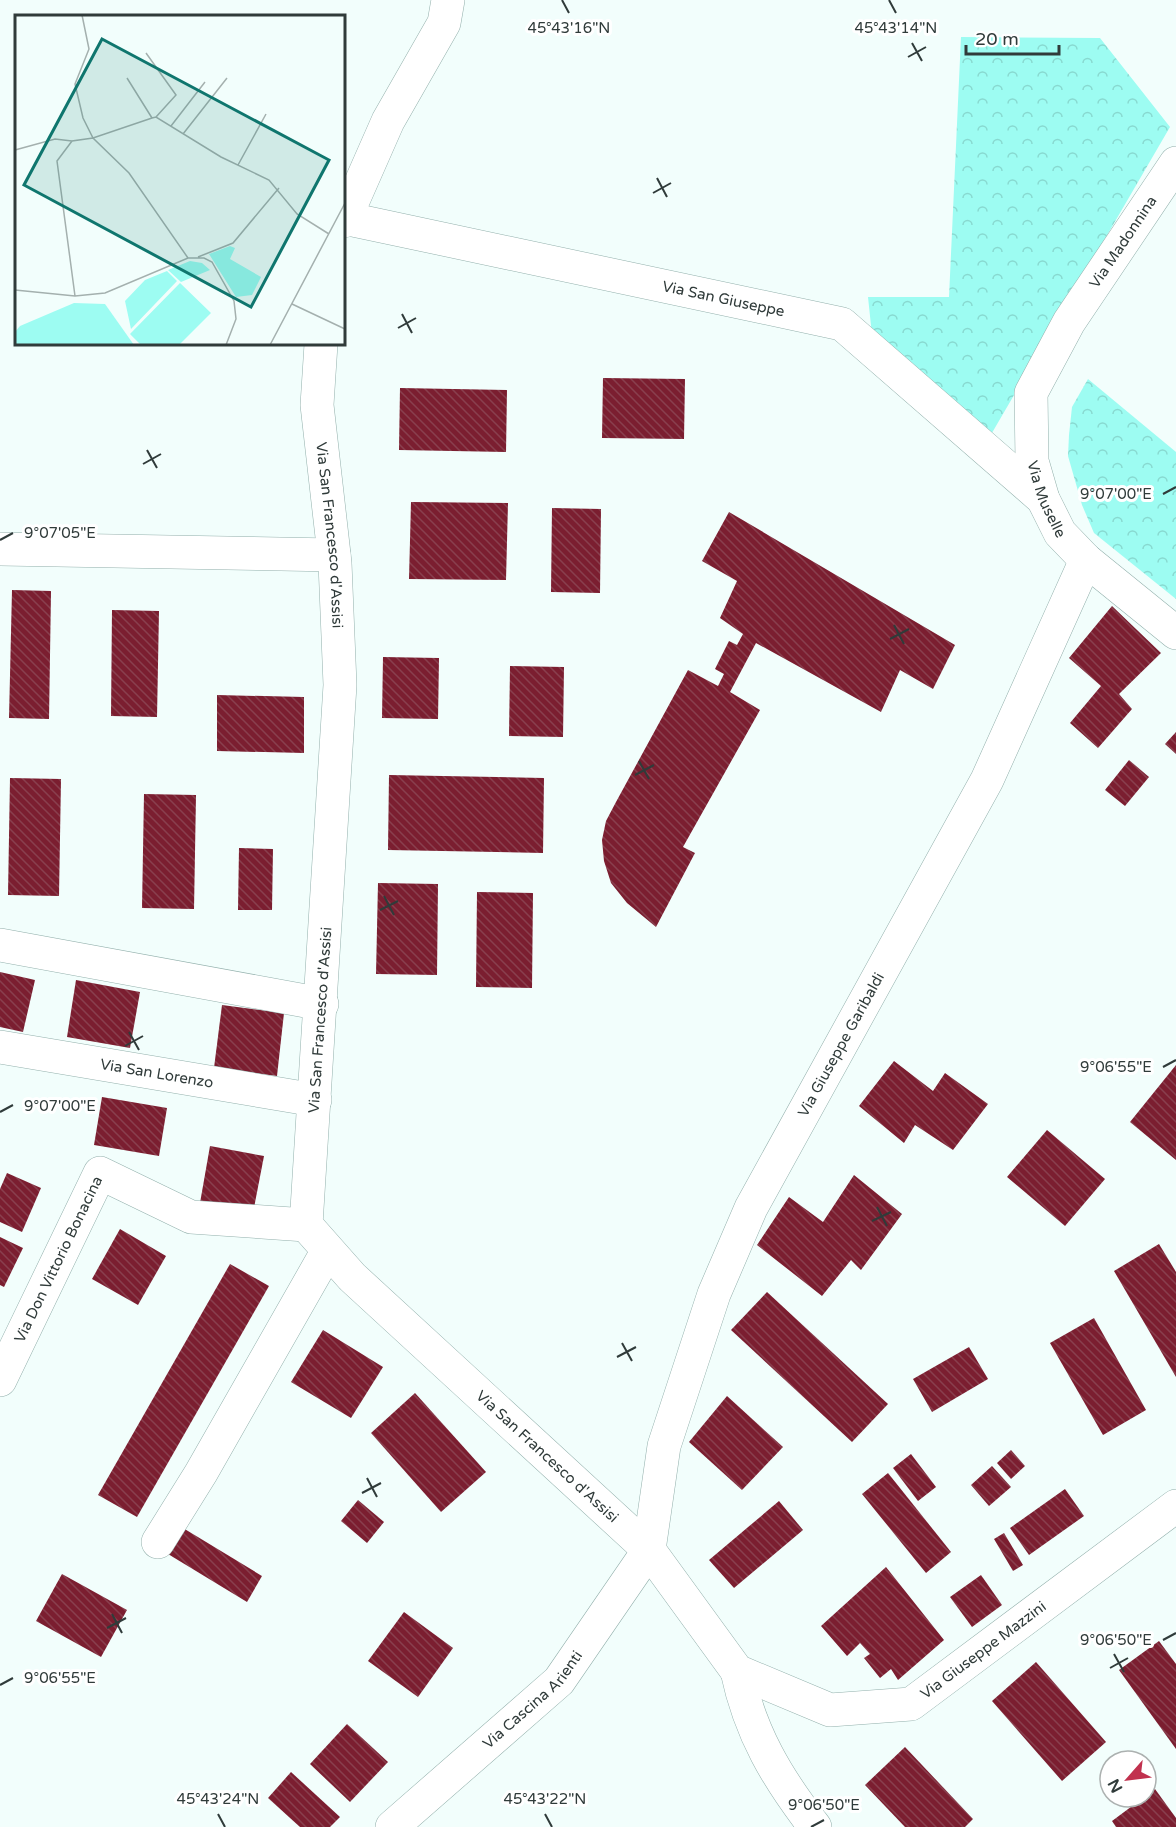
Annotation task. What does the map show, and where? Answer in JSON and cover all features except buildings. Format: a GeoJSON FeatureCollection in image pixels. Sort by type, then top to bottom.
{"type":"FeatureCollection","features":[{"type":"Feature","properties":{"kind":"street"},"geometry":{"type":"LineString","coordinates":[[345,217],[388,122],[444,23],[448,0]]}},
{"type":"Feature","properties":{"kind":"street","name":"Via Madonnina"},"geometry":{"type":"LineString","coordinates":[[1069,322],[1176,163]]}},
{"type":"Feature","properties":{"kind":"street","name":"Via San Giuseppe"},"geometry":{"type":"LineString","coordinates":[[345,219],[842,324],[1042,500]]}},
{"type":"Feature","properties":{"kind":"street","name":"Via Muselle"},"geometry":{"type":"LineString","coordinates":[[1069,322],[1030,393],[1032,460],[1042,500],[1060,533],[1086,560],[1176,633]]}},
{"type":"Feature","properties":{"kind":"street","name":"Via San Francesco d'Assisi"},"geometry":{"type":"LineString","coordinates":[[321,345],[317,405],[334,555],[340,685],[322,1004],[306,1225],[327,1252],[650,1550]]}},
{"type":"Feature","properties":{"kind":"street"},"geometry":{"type":"LineString","coordinates":[[0,549],[334,555]]}},
{"type":"Feature","properties":{"kind":"street","name":"Via Giuseppe Garibaldi"},"geometry":{"type":"LineString","coordinates":[[650,1550],[664,1446],[714,1294],[751,1209],[987,780],[1086,560]]}},
{"type":"Feature","properties":{"kind":"street"},"geometry":{"type":"LineString","coordinates":[[0,945],[322,1004]]}},
{"type":"Feature","properties":{"kind":"street","name":"Via San Lorenzo"},"geometry":{"type":"LineString","coordinates":[[0,1047],[315,1100]]}},
{"type":"Feature","properties":{"kind":"street","name":"Via Don Vittorio Bonacina"},"geometry":{"type":"LineString","coordinates":[[0,1380],[100,1173],[191,1218],[306,1225]]}},
{"type":"Feature","properties":{"kind":"street"},"geometry":{"type":"LineString","coordinates":[[158,1542],[201,1473],[327,1252]]}},
{"type":"Feature","properties":{"kind":"street","name":"Via Giuseppe Mazzini"},"geometry":{"type":"LineString","coordinates":[[737,1671],[830,1710],[912,1704],[1176,1506]]}},
{"type":"Feature","properties":{"kind":"street"},"geometry":{"type":"LineString","coordinates":[[650,1550],[737,1671],[746,1710],[784,1788],[815,1827]]}},
{"type":"Feature","properties":{"kind":"street","name":"Via Cascina Arienti"},"geometry":{"type":"LineString","coordinates":[[392,1827],[558,1681],[650,1550]]}},
{"type":"Feature","properties":{"kind":"green space"},"geometry":{"type":"Polygon","coordinates":[[[961,37],[1100,38],[1170,127],[989,438],[872,335],[868,297],[949,297],[961,37]]]}},
{"type":"Feature","properties":{"kind":"green space"},"geometry":{"type":"Polygon","coordinates":[[[1088,379],[1176,452],[1176,599],[1094,533],[1082,505],[1068,456],[1069,435],[1072,407],[1088,379]]]}}]}
